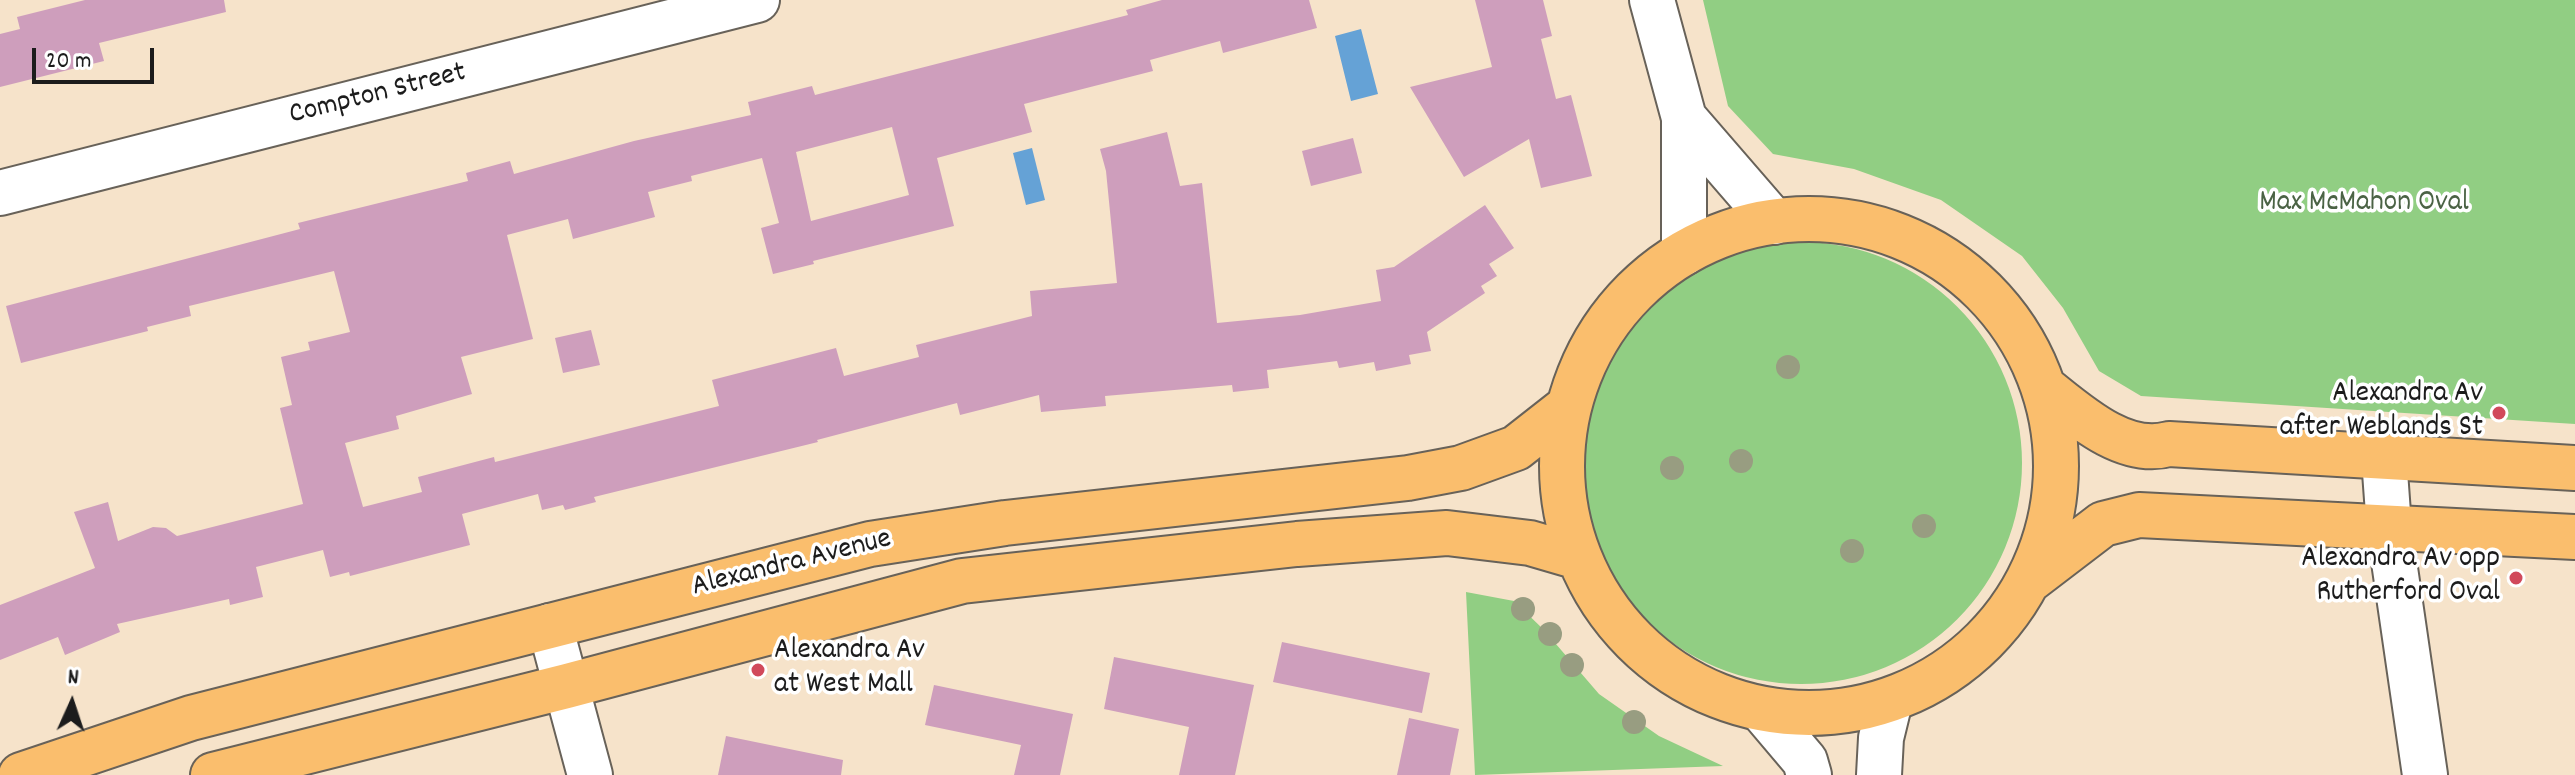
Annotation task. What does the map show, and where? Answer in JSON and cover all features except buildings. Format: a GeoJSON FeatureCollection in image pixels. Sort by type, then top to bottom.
{"type":"FeatureCollection","features":[{"type":"Feature","properties":{"kind":"main road"},"geometry":{"type":"LineString","coordinates":[[1818,219],[1864,225],[1906,239],[1947,260],[1982,288],[2011,322],[2034,361],[2043,387],[2057,448],[2057,493],[2048,537],[2031,579],[1996,631],[1947,673],[1890,701],[1811,714],[1761,709],[1714,695],[1660,663],[1632,639],[1600,601],[1578,557],[1561,484],[1567,408],[1584,362],[1609,319],[1643,282],[1684,253],[1729,232],[1774,222],[1818,219]]}},
{"type":"Feature","properties":{"kind":"main road"},"geometry":{"type":"LineString","coordinates":[[2043,387],[2089,424],[2123,440],[2159,447],[2169,444],[2575,468]]}},
{"type":"Feature","properties":{"kind":"main road","name":"Alexandra Avenue"},"geometry":{"type":"LineString","coordinates":[[21,775],[191,718],[870,544],[1005,523],[1292,492],[1449,471],[1516,448],[1567,408]]}},
{"type":"Feature","properties":{"kind":"main road"},"geometry":{"type":"LineString","coordinates":[[2031,579],[2103,524],[2139,515],[2575,537]]}},
{"type":"Feature","properties":{"kind":"main road","name":"Alexandra Avenue"},"geometry":{"type":"LineString","coordinates":[[213,775],[567,686],[962,581],[1297,544],[1447,533],[1530,543],[1578,557]]}},
{"type":"Feature","properties":{"kind":"street","name":"Compton Street"},"geometry":{"type":"LineString","coordinates":[[0,193],[757,0]]}},
{"type":"Feature","properties":{"kind":"street"},"geometry":{"type":"LineString","coordinates":[[1652,0],[1684,118],[1684,253]]}},
{"type":"Feature","properties":{"kind":"street"},"geometry":{"type":"LineString","coordinates":[[1684,118],[1774,222]]}},
{"type":"Feature","properties":{"kind":"street"},"geometry":{"type":"LineString","coordinates":[[2384,458],[2389,527],[2425,775]]}},
{"type":"Feature","properties":{"kind":"street"},"geometry":{"type":"LineString","coordinates":[[550,626],[590,775]]}},
{"type":"Feature","properties":{"kind":"street"},"geometry":{"type":"LineString","coordinates":[[1879,775],[1881,738],[1890,701]]}},
{"type":"Feature","properties":{"kind":"street"},"geometry":{"type":"LineString","coordinates":[[1761,709],[1805,761],[1809,775]]}},
{"type":"Feature","properties":{"kind":"green space","name":"Max McMahon Oval"},"geometry":{"type":"Polygon","coordinates":[[[1703,0],[2575,0],[2575,424],[2141,396],[2099,371],[2063,308],[2022,256],[1941,200],[1854,169],[1773,154],[1728,106],[1703,0]]]}},
{"type":"Feature","properties":{"kind":"green space"},"geometry":{"type":"Polygon","coordinates":[[[1801,242],[1844,246],[1886,258],[1924,279],[1958,306],[1985,340],[2006,378],[2018,420],[2022,463],[2018,506],[2006,548],[1985,586],[1958,620],[1924,647],[1886,668],[1844,680],[1801,684],[1758,680],[1716,668],[1678,647],[1644,620],[1617,586],[1596,548],[1584,506],[1580,463],[1584,420],[1596,378],[1617,340],[1644,306],[1678,279],[1716,258],[1758,246],[1801,242]]]}},
{"type":"Feature","properties":{"kind":"green space"},"geometry":{"type":"Polygon","coordinates":[[[1466,592],[1514,601],[1543,629],[1599,694],[1659,736],[1723,766],[1475,775],[1466,592]]]}},
{"type":"Feature","properties":{"kind":"water"},"geometry":{"type":"Polygon","coordinates":[[[1361,29],[1378,94],[1351,101],[1335,36],[1361,29]]]}},
{"type":"Feature","properties":{"kind":"water"},"geometry":{"type":"Polygon","coordinates":[[[1032,148],[1045,200],[1026,205],[1013,153],[1032,148]]]}},
{"type":"Feature","properties":{"kind":"place","name":"Alexandra Av after Weblands St"},"geometry":{"type":"Point","coordinates":[2499,413]}},
{"type":"Feature","properties":{"kind":"place","name":"Alexandra Av opp Rutherford Oval"},"geometry":{"type":"Point","coordinates":[2516,578]}},
{"type":"Feature","properties":{"kind":"place","name":"Alexandra Av at West Mall"},"geometry":{"type":"Point","coordinates":[758,670]}}]}
